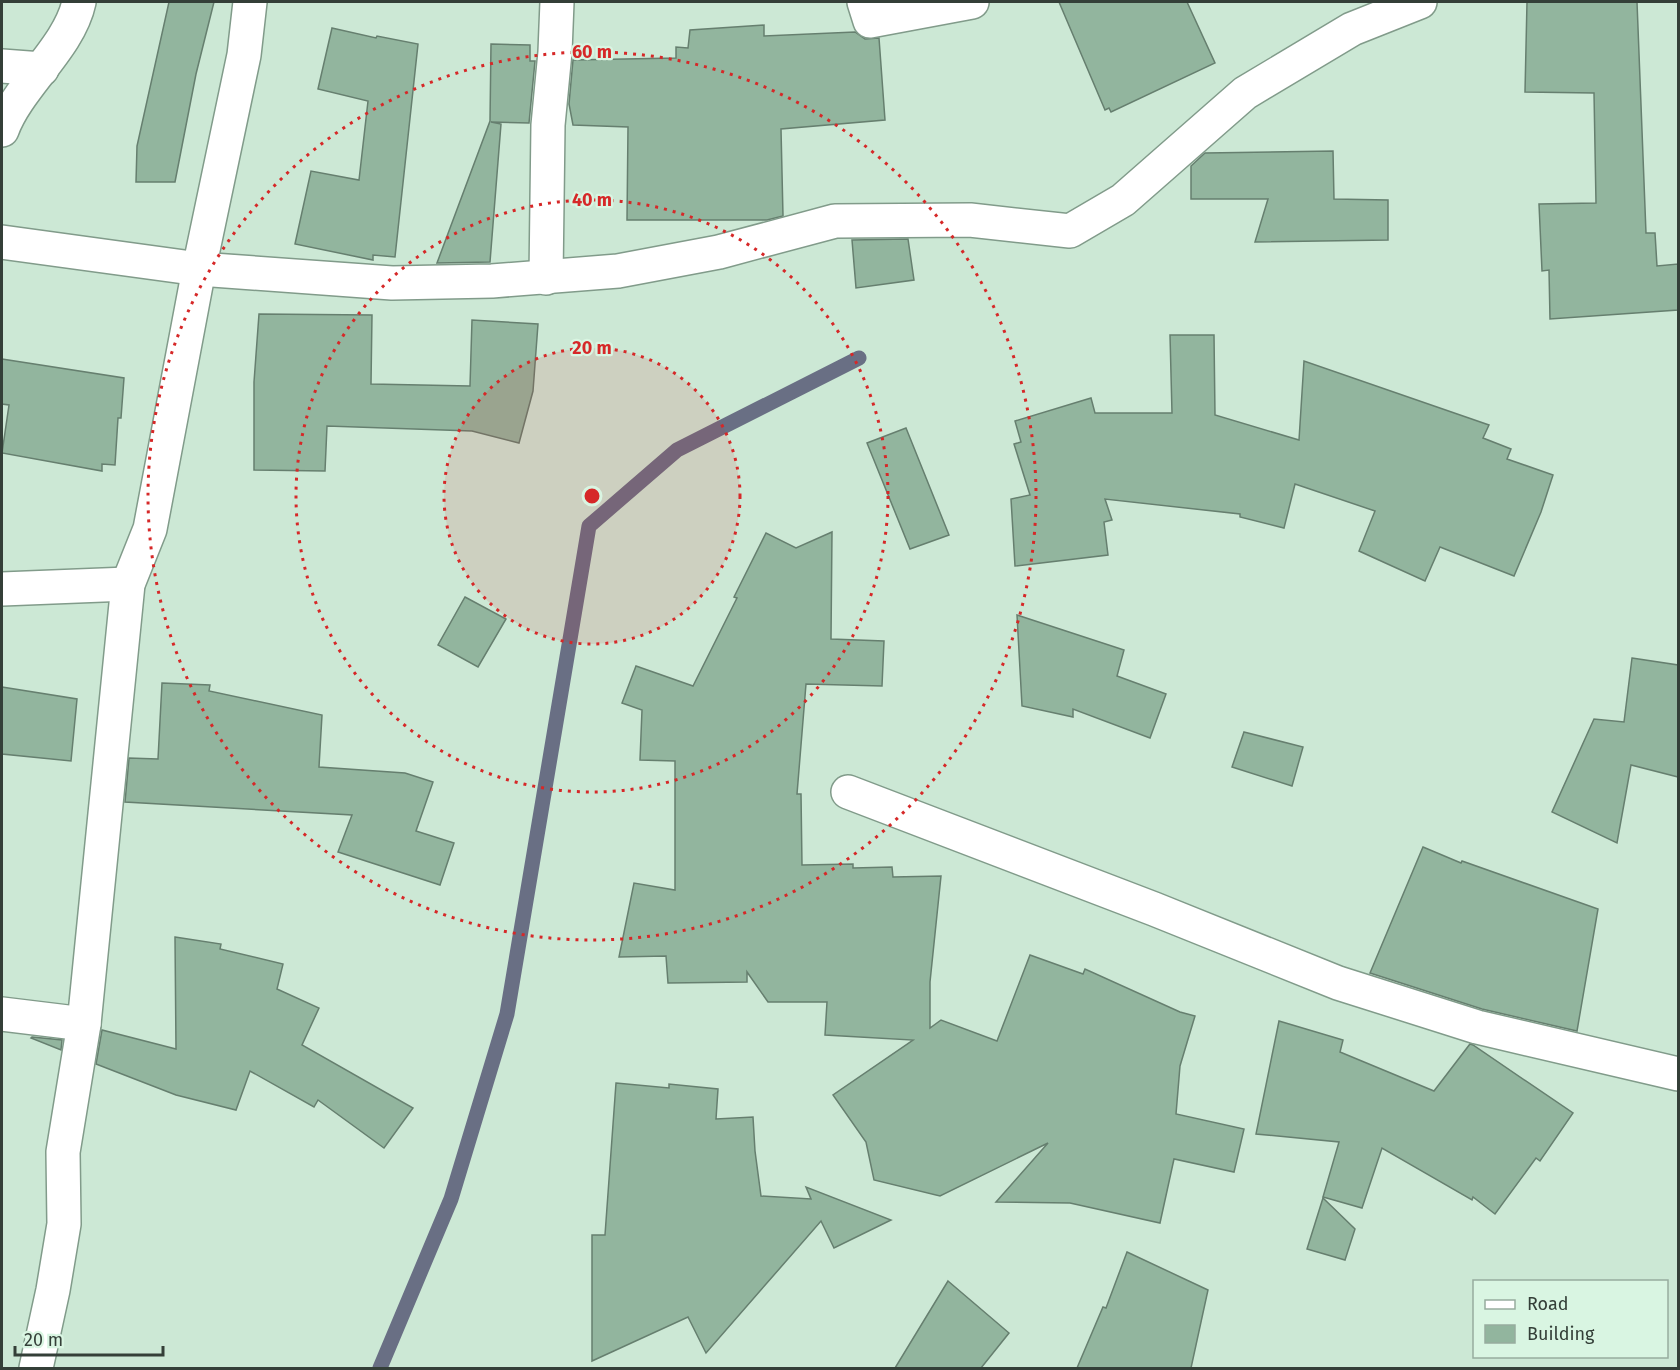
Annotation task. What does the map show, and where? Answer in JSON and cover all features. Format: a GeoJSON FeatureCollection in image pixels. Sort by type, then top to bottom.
{"type":"FeatureCollection","features":[{"type":"Feature","properties":{"kind":"street"},"geometry":{"type":"LineString","coordinates":[[2,130],[7,115],[42,69],[76,15],[79,2]]}},
{"type":"Feature","properties":{"kind":"street"},"geometry":{"type":"LineString","coordinates":[[36,1368],[64,1224],[63,1152],[84,1024],[128,584],[150,529],[199,269],[244,55],[250,2]]}},
{"type":"Feature","properties":{"kind":"street"},"geometry":{"type":"LineString","coordinates":[[546,278],[548,125],[557,2]]}},
{"type":"Feature","properties":{"kind":"street"},"geometry":{"type":"LineString","coordinates":[[864,2],[870,21],[972,2]]}},
{"type":"Feature","properties":{"kind":"street"},"geometry":{"type":"LineString","coordinates":[[2,242],[199,269],[392,283],[492,281],[618,271],[720,252],[835,221],[970,220],[1070,231],[1123,200],[1245,93],[1352,29],[1420,2]]}},
{"type":"Feature","properties":{"kind":"street"},"geometry":{"type":"LineString","coordinates":[[2,66],[42,69]]}},
{"type":"Feature","properties":{"kind":"street"},"geometry":{"type":"LineString","coordinates":[[2,589],[128,584]]}},
{"type":"Feature","properties":{"kind":"street"},"geometry":{"type":"LineString","coordinates":[[848,792],[1154,909],[1338,983],[1477,1027],[1678,1074]]}},
{"type":"Feature","properties":{"kind":"street"},"geometry":{"type":"LineString","coordinates":[[2,1014],[84,1024]]}},
{"type":"Feature","properties":{"kind":"building"},"geometry":{"type":"Polygon","coordinates":[[[169,2],[214,2],[196,74],[175,182],[136,182],[137,146],[169,2]]]}},
{"type":"Feature","properties":{"kind":"building"},"geometry":{"type":"Polygon","coordinates":[[[1059,2],[1187,2],[1215,63],[1111,112],[1109,108],[1105,110],[1059,2]]]}},
{"type":"Feature","properties":{"kind":"building"},"geometry":{"type":"Polygon","coordinates":[[[1527,2],[1637,2],[1646,233],[1655,233],[1657,266],[1678,264],[1678,310],[1550,319],[1549,270],[1542,271],[1539,204],[1596,203],[1594,93],[1525,92],[1527,2]]]}},
{"type":"Feature","properties":{"kind":"building"},"geometry":{"type":"Polygon","coordinates":[[[764,25],[764,36],[855,32],[865,39],[879,38],[885,120],[781,129],[783,216],[767,220],[627,220],[628,127],[573,125],[569,104],[573,60],[676,58],[676,47],[688,48],[690,30],[764,25]]]}},
{"type":"Feature","properties":{"kind":"building"},"geometry":{"type":"Polygon","coordinates":[[[332,28],[418,44],[395,257],[373,255],[373,260],[295,244],[311,171],[359,180],[368,101],[318,89],[332,28]]]}},
{"type":"Feature","properties":{"kind":"building"},"geometry":{"type":"Polygon","coordinates":[[[491,44],[530,45],[530,61],[535,61],[529,123],[491,122],[501,124],[490,262],[437,263],[490,121],[491,44]]]}},
{"type":"Feature","properties":{"kind":"building"},"geometry":{"type":"Polygon","coordinates":[[[1333,151],[1334,199],[1388,200],[1388,240],[1255,242],[1268,199],[1191,199],[1191,166],[1205,153],[1333,151]]]}},
{"type":"Feature","properties":{"kind":"building"},"geometry":{"type":"Polygon","coordinates":[[[908,239],[914,280],[856,288],[852,240],[908,239]]]}},
{"type":"Feature","properties":{"kind":"building"},"geometry":{"type":"Polygon","coordinates":[[[259,314],[372,315],[371,384],[470,386],[472,320],[538,324],[533,391],[519,443],[472,431],[327,426],[325,471],[254,470],[254,382],[259,314]]]}},
{"type":"Feature","properties":{"kind":"building"},"geometry":{"type":"Polygon","coordinates":[[[1170,335],[1214,335],[1215,415],[1299,440],[1304,361],[1489,425],[1483,438],[1511,449],[1507,459],[1553,475],[1541,512],[1514,576],[1440,547],[1425,581],[1359,551],[1375,511],[1295,484],[1284,528],[1240,517],[1240,514],[1105,499],[1112,520],[1104,522],[1108,555],[1015,566],[1011,499],[1030,495],[1014,444],[1021,442],[1015,421],[1091,398],[1095,413],[1172,413],[1170,335]]]}},
{"type":"Feature","properties":{"kind":"building"},"geometry":{"type":"Polygon","coordinates":[[[2,359],[124,378],[121,418],[118,418],[115,465],[102,464],[102,471],[2,453],[9,405],[2,404],[2,359]]]}},
{"type":"Feature","properties":{"kind":"building"},"geometry":{"type":"Polygon","coordinates":[[[906,428],[949,535],[910,549],[867,443],[906,428]]]}},
{"type":"Feature","properties":{"kind":"building"},"geometry":{"type":"Polygon","coordinates":[[[832,532],[831,639],[884,641],[882,686],[806,684],[797,794],[801,794],[802,865],[853,864],[853,868],[892,867],[893,877],[941,876],[930,982],[930,1028],[941,1020],[997,1041],[1030,955],[1083,974],[1085,969],[1180,1012],[1195,1016],[1180,1066],[1176,1114],[1244,1129],[1234,1172],[1174,1159],[1160,1223],[1070,1203],[996,1202],[1048,1143],[940,1196],[874,1180],[866,1142],[833,1095],[913,1040],[825,1035],[827,1002],[768,1002],[747,972],[747,982],[668,983],[666,956],[619,957],[634,883],[675,890],[675,761],[640,760],[642,710],[622,703],[636,666],[693,686],[737,598],[734,597],[766,533],[796,548],[832,532]]]}},
{"type":"Feature","properties":{"kind":"building"},"geometry":{"type":"Polygon","coordinates":[[[465,597],[506,619],[478,667],[438,645],[465,597]]]}},
{"type":"Feature","properties":{"kind":"building"},"geometry":{"type":"Polygon","coordinates":[[[1017,615],[1124,650],[1117,676],[1166,694],[1150,738],[1073,709],[1073,717],[1022,706],[1017,615]]]}},
{"type":"Feature","properties":{"kind":"building"},"geometry":{"type":"Polygon","coordinates":[[[1632,658],[1678,665],[1678,777],[1631,765],[1617,843],[1552,812],[1594,719],[1624,722],[1632,658]]]}},
{"type":"Feature","properties":{"kind":"building"},"geometry":{"type":"Polygon","coordinates":[[[162,683],[210,685],[209,691],[322,715],[319,767],[405,773],[433,782],[416,831],[454,843],[440,885],[338,852],[352,815],[125,802],[129,758],[158,759],[162,683]]]}},
{"type":"Feature","properties":{"kind":"building"},"geometry":{"type":"Polygon","coordinates":[[[2,687],[77,699],[71,761],[2,754],[2,687]]]}},
{"type":"Feature","properties":{"kind":"building"},"geometry":{"type":"Polygon","coordinates":[[[1244,732],[1303,747],[1292,786],[1232,767],[1244,732]]]}},
{"type":"Feature","properties":{"kind":"building"},"geometry":{"type":"Polygon","coordinates":[[[1423,847],[1461,863],[1462,861],[1598,909],[1577,1031],[1482,1009],[1370,973],[1423,847]]]}},
{"type":"Feature","properties":{"kind":"building"},"geometry":{"type":"Polygon","coordinates":[[[175,937],[221,944],[220,949],[283,964],[277,989],[319,1008],[302,1045],[413,1108],[384,1148],[318,1100],[314,1107],[250,1071],[236,1110],[176,1095],[96,1064],[102,1030],[176,1049],[175,937]]]}},
{"type":"Feature","properties":{"kind":"building"},"geometry":{"type":"Polygon","coordinates":[[[1279,1021],[1343,1040],[1340,1052],[1434,1091],[1470,1044],[1573,1113],[1540,1161],[1536,1158],[1495,1214],[1473,1197],[1472,1200],[1382,1148],[1362,1208],[1323,1197],[1339,1142],[1256,1134],[1279,1021]]]}},
{"type":"Feature","properties":{"kind":"building"},"geometry":{"type":"Polygon","coordinates":[[[31,1038],[62,1040],[61,1050],[31,1038]]]}},
{"type":"Feature","properties":{"kind":"building"},"geometry":{"type":"Polygon","coordinates":[[[616,1083],[669,1088],[669,1084],[718,1089],[716,1119],[753,1117],[761,1196],[811,1199],[806,1187],[891,1220],[834,1248],[821,1221],[706,1353],[688,1317],[592,1361],[592,1235],[605,1235],[616,1083]]]}},
{"type":"Feature","properties":{"kind":"building"},"geometry":{"type":"Polygon","coordinates":[[[1323,1198],[1355,1229],[1345,1260],[1307,1249],[1323,1198]]]}},
{"type":"Feature","properties":{"kind":"building"},"geometry":{"type":"Polygon","coordinates":[[[1127,1252],[1208,1290],[1191,1368],[1077,1368],[1103,1307],[1106,1308],[1127,1252]]]}},
{"type":"Feature","properties":{"kind":"building"},"geometry":{"type":"Polygon","coordinates":[[[948,1281],[1009,1333],[981,1368],[895,1368],[948,1281]]]}},
{"type":"Feature","properties":{"kind":"waterway"},"geometry":{"type":"LineString","coordinates":[[380,1368],[451,1199],[507,1014],[589,526],[677,450],[859,358]]}}]}
